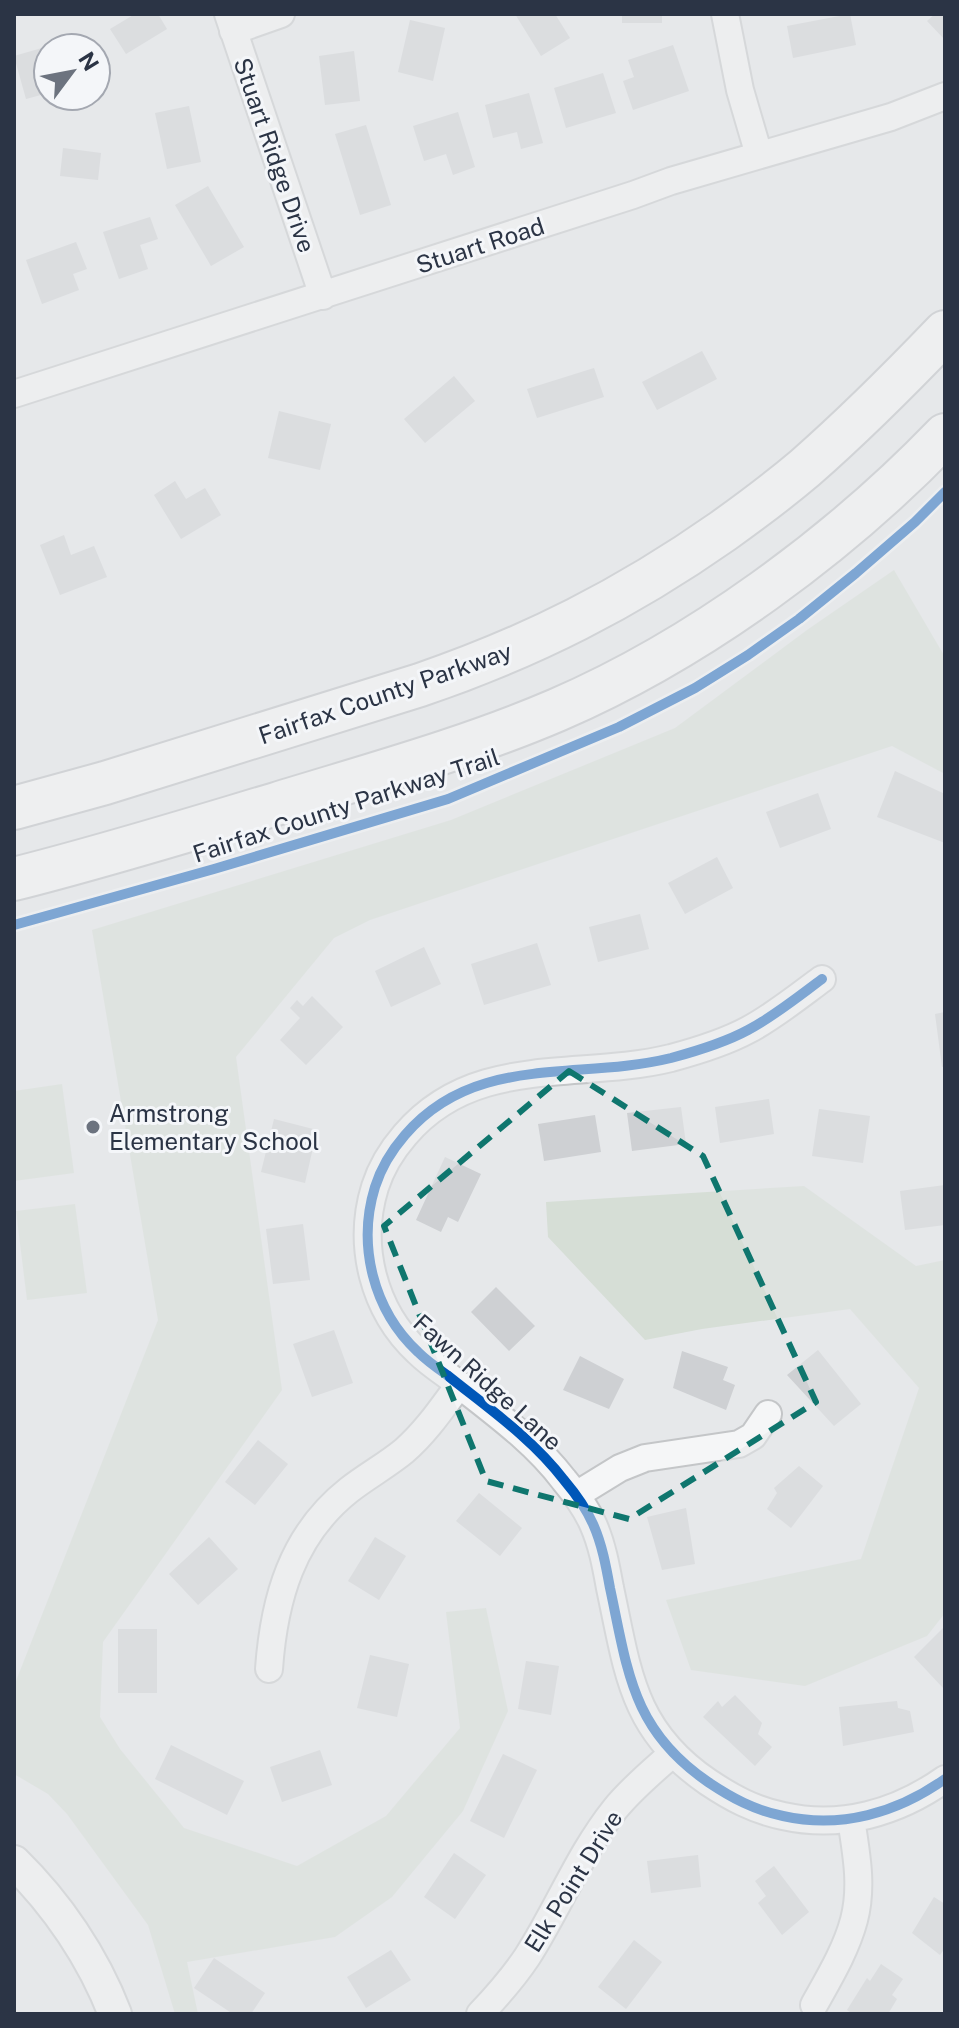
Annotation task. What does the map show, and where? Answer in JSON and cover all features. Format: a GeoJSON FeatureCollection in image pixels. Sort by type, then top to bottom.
{"type":"FeatureCollection","features":[{"type":"Feature","properties":{"kind":"highway","name":"Fairfax County Parkway"},"geometry":{"type":"LineString","coordinates":[[14,808],[133,775],[420,685],[561,629],[655,577],[755,508],[844,433],[945,332]]}},
{"type":"Feature","properties":{"kind":"highway"},"geometry":{"type":"LineString","coordinates":[[14,879],[86,861],[370,775],[473,742],[559,708],[672,649],[765,590],[883,494],[945,435]]}},
{"type":"Feature","properties":{"kind":"street"},"geometry":{"type":"LineString","coordinates":[[230,22],[281,14]]}},
{"type":"Feature","properties":{"kind":"street"},"geometry":{"type":"LineString","coordinates":[[725,14],[740,90],[759,155]]}},
{"type":"Feature","properties":{"kind":"street","name":"Stuart Ridge Drive"},"geometry":{"type":"LineString","coordinates":[[230,22],[323,296]]}},
{"type":"Feature","properties":{"kind":"street","name":"Stuart Road"},"geometry":{"type":"LineString","coordinates":[[14,394],[671,181],[891,117],[945,96]]}},
{"type":"Feature","properties":{"kind":"street","name":"Fawn Ridge Lane"},"geometry":{"type":"LineString","coordinates":[[822,979],[750,1030],[708,1047],[667,1059],[495,1079],[441,1102],[416,1123],[397,1145],[381,1172],[368,1217],[368,1248],[373,1277],[383,1304],[398,1330],[418,1352],[533,1445],[576,1495],[591,1520],[602,1548],[629,1677],[640,1707],[673,1753],[695,1773],[733,1799],[765,1812],[797,1819],[851,1819],[895,1808],[945,1779]]}},
{"type":"Feature","properties":{"kind":"street"},"geometry":{"type":"LineString","coordinates":[[269,1669],[279,1598],[287,1574],[307,1536],[349,1491],[404,1451],[428,1427],[459,1385]]}},
{"type":"Feature","properties":{"kind":"street"},"geometry":{"type":"LineString","coordinates":[[576,1495],[620,1468],[645,1458],[739,1444],[753,1436],[768,1414]]}},
{"type":"Feature","properties":{"kind":"street","name":"Elk Point Drive"},"geometry":{"type":"LineString","coordinates":[[480,2014],[508,1984],[528,1954],[585,1852],[616,1809],[639,1783],[673,1753]]}},
{"type":"Feature","properties":{"kind":"street"},"geometry":{"type":"LineString","coordinates":[[814,2005],[842,1952],[854,1919],[858,1864],[851,1819]]}},
{"type":"Feature","properties":{"kind":"street"},"geometry":{"type":"LineString","coordinates":[[14,1862],[62,1918],[88,1958],[115,2014]]}},
{"type":"Feature","properties":{"kind":"highlighted area"},"geometry":{"type":"Polygon","coordinates":[[[569,1071],[703,1156],[816,1402],[629,1519],[486,1481],[384,1226],[569,1071]]]}},
{"type":"Feature","properties":{"kind":"shaded area"},"geometry":{"type":"Polygon","coordinates":[[[894,570],[945,657],[945,774],[892,746],[370,920],[334,938],[236,1057],[282,1390],[103,1642],[100,1717],[120,1749],[184,1828],[297,1866],[386,1816],[460,1728],[446,1612],[486,1608],[508,1711],[463,1811],[392,1897],[335,1937],[187,1962],[198,2014],[175,2014],[148,1925],[67,1814],[48,1794],[14,1774],[14,1686],[158,1320],[92,930],[451,820],[675,728],[894,570]]]}},
{"type":"Feature","properties":{"kind":"shaded area"},"geometry":{"type":"Polygon","coordinates":[[[62,1084],[74,1173],[14,1181],[14,1091],[62,1084]]]}},
{"type":"Feature","properties":{"kind":"shaded area"},"geometry":{"type":"Polygon","coordinates":[[[804,1186],[916,1266],[945,1260],[945,1613],[927,1636],[805,1686],[691,1670],[666,1600],[861,1559],[919,1388],[850,1309],[645,1340],[548,1237],[546,1202],[804,1186]]]}},
{"type":"Feature","properties":{"kind":"shaded area"},"geometry":{"type":"Polygon","coordinates":[[[75,1204],[87,1293],[27,1300],[16,1211],[75,1204]]]}},
{"type":"Feature","properties":{"kind":"building"},"geometry":{"type":"Polygon","coordinates":[[[135,14],[158,14],[167,29],[126,54],[110,29],[135,14]]]}},
{"type":"Feature","properties":{"kind":"building"},"geometry":{"type":"Polygon","coordinates":[[[515,14],[555,14],[570,38],[541,56],[515,14]]]}},
{"type":"Feature","properties":{"kind":"building"},"geometry":{"type":"Polygon","coordinates":[[[622,14],[662,14],[662,23],[622,23],[622,14]]]}},
{"type":"Feature","properties":{"kind":"building"},"geometry":{"type":"Polygon","coordinates":[[[850,14],[856,45],[793,58],[787,26],[850,14]]]}},
{"type":"Feature","properties":{"kind":"building"},"geometry":{"type":"Polygon","coordinates":[[[935,14],[945,14],[945,40],[927,21],[935,14]]]}},
{"type":"Feature","properties":{"kind":"building"},"geometry":{"type":"Polygon","coordinates":[[[410,20],[445,28],[433,81],[398,72],[410,20]]]}},
{"type":"Feature","properties":{"kind":"building"},"geometry":{"type":"Polygon","coordinates":[[[673,45],[689,91],[633,110],[623,81],[634,77],[628,60],[673,45]]]}},
{"type":"Feature","properties":{"kind":"building"},"geometry":{"type":"Polygon","coordinates":[[[32,51],[32,97],[26,99],[14,56],[32,51]]]}},
{"type":"Feature","properties":{"kind":"building"},"geometry":{"type":"Polygon","coordinates":[[[354,51],[360,101],[325,105],[319,56],[354,51]]]}},
{"type":"Feature","properties":{"kind":"building"},"geometry":{"type":"Polygon","coordinates":[[[603,73],[616,113],[566,128],[554,88],[603,73]]]}},
{"type":"Feature","properties":{"kind":"building"},"geometry":{"type":"Polygon","coordinates":[[[529,93],[543,143],[521,149],[517,132],[493,138],[485,105],[529,93]]]}},
{"type":"Feature","properties":{"kind":"building"},"geometry":{"type":"Polygon","coordinates":[[[189,106],[201,162],[167,169],[155,113],[189,106]]]}},
{"type":"Feature","properties":{"kind":"building"},"geometry":{"type":"Polygon","coordinates":[[[458,112],[475,167],[453,175],[446,154],[424,161],[413,126],[458,112]]]}},
{"type":"Feature","properties":{"kind":"building"},"geometry":{"type":"Polygon","coordinates":[[[366,125],[391,205],[360,215],[335,134],[366,125]]]}},
{"type":"Feature","properties":{"kind":"building"},"geometry":{"type":"Polygon","coordinates":[[[63,148],[101,153],[98,180],[60,176],[63,148]]]}},
{"type":"Feature","properties":{"kind":"building"},"geometry":{"type":"Polygon","coordinates":[[[208,186],[244,247],[211,266],[175,205],[208,186]]]}},
{"type":"Feature","properties":{"kind":"building"},"geometry":{"type":"Polygon","coordinates":[[[150,217],[158,239],[140,245],[148,269],[119,279],[103,232],[150,217]]]}},
{"type":"Feature","properties":{"kind":"building"},"geometry":{"type":"Polygon","coordinates":[[[76,242],[87,269],[73,274],[79,290],[42,304],[26,260],[76,242]]]}},
{"type":"Feature","properties":{"kind":"building"},"geometry":{"type":"Polygon","coordinates":[[[702,351],[717,379],[657,410],[642,382],[702,351]]]}},
{"type":"Feature","properties":{"kind":"building"},"geometry":{"type":"Polygon","coordinates":[[[594,368],[604,397],[537,418],[527,389],[594,368]]]}},
{"type":"Feature","properties":{"kind":"building"},"geometry":{"type":"Polygon","coordinates":[[[454,376],[475,401],[425,443],[404,419],[454,376]]]}},
{"type":"Feature","properties":{"kind":"building"},"geometry":{"type":"Polygon","coordinates":[[[279,411],[331,424],[320,470],[268,458],[279,411]]]}},
{"type":"Feature","properties":{"kind":"building"},"geometry":{"type":"Polygon","coordinates":[[[175,481],[186,499],[205,488],[221,515],[181,539],[154,495],[175,481]]]}},
{"type":"Feature","properties":{"kind":"building"},"geometry":{"type":"Polygon","coordinates":[[[64,535],[71,555],[94,546],[107,577],[60,595],[40,545],[64,535]]]}},
{"type":"Feature","properties":{"kind":"building"},"geometry":{"type":"Polygon","coordinates":[[[895,771],[945,794],[945,843],[877,817],[895,771]]]}},
{"type":"Feature","properties":{"kind":"building"},"geometry":{"type":"Polygon","coordinates":[[[818,793],[831,829],[780,848],[766,812],[818,793]]]}},
{"type":"Feature","properties":{"kind":"building"},"geometry":{"type":"Polygon","coordinates":[[[717,857],[733,888],[685,914],[668,883],[717,857]]]}},
{"type":"Feature","properties":{"kind":"building"},"geometry":{"type":"Polygon","coordinates":[[[640,914],[649,949],[598,962],[589,927],[640,914]]]}},
{"type":"Feature","properties":{"kind":"building"},"geometry":{"type":"Polygon","coordinates":[[[537,943],[551,985],[484,1005],[471,964],[537,943]]]}},
{"type":"Feature","properties":{"kind":"building"},"geometry":{"type":"Polygon","coordinates":[[[424,947],[441,984],[391,1007],[375,971],[424,947]]]}},
{"type":"Feature","properties":{"kind":"building"},"geometry":{"type":"Polygon","coordinates":[[[312,996],[343,1027],[306,1065],[280,1040],[300,1018],[290,1008],[297,1000],[303,1006],[312,996]]]}},
{"type":"Feature","properties":{"kind":"building"},"geometry":{"type":"Polygon","coordinates":[[[945,1012],[945,1066],[942,1067],[935,1014],[945,1012]]]}},
{"type":"Feature","properties":{"kind":"building"},"geometry":{"type":"Polygon","coordinates":[[[769,1099],[774,1134],[720,1143],[715,1107],[769,1099]]]}},
{"type":"Feature","properties":{"kind":"building"},"geometry":{"type":"Polygon","coordinates":[[[681,1107],[686,1144],[632,1151],[627,1113],[681,1107]]]}},
{"type":"Feature","properties":{"kind":"building"},"geometry":{"type":"Polygon","coordinates":[[[819,1109],[870,1116],[863,1163],[812,1156],[819,1109]]]}},
{"type":"Feature","properties":{"kind":"building"},"geometry":{"type":"Polygon","coordinates":[[[595,1115],[601,1152],[544,1161],[538,1124],[595,1115]]]}},
{"type":"Feature","properties":{"kind":"building"},"geometry":{"type":"Polygon","coordinates":[[[274,1119],[317,1130],[305,1183],[261,1172],[274,1119]]]}},
{"type":"Feature","properties":{"kind":"building"},"geometry":{"type":"Polygon","coordinates":[[[445,1157],[481,1174],[458,1222],[448,1217],[441,1232],[416,1220],[445,1157]]]}},
{"type":"Feature","properties":{"kind":"building"},"geometry":{"type":"Polygon","coordinates":[[[945,1185],[945,1225],[905,1230],[900,1191],[945,1185]]]}},
{"type":"Feature","properties":{"kind":"building"},"geometry":{"type":"Polygon","coordinates":[[[303,1224],[310,1280],[273,1284],[266,1229],[303,1224]]]}},
{"type":"Feature","properties":{"kind":"building"},"geometry":{"type":"Polygon","coordinates":[[[496,1287],[535,1326],[509,1351],[471,1312],[496,1287]]]}},
{"type":"Feature","properties":{"kind":"building"},"geometry":{"type":"Polygon","coordinates":[[[334,1330],[353,1383],[312,1397],[293,1344],[334,1330]]]}},
{"type":"Feature","properties":{"kind":"building"},"geometry":{"type":"Polygon","coordinates":[[[818,1350],[861,1404],[834,1426],[787,1375],[818,1350]]]}},
{"type":"Feature","properties":{"kind":"building"},"geometry":{"type":"Polygon","coordinates":[[[682,1351],[728,1367],[723,1380],[735,1385],[726,1410],[673,1388],[682,1351]]]}},
{"type":"Feature","properties":{"kind":"building"},"geometry":{"type":"Polygon","coordinates":[[[580,1356],[624,1379],[609,1409],[563,1390],[580,1356]]]}},
{"type":"Feature","properties":{"kind":"building"},"geometry":{"type":"Polygon","coordinates":[[[258,1440],[288,1464],[255,1505],[225,1482],[258,1440]]]}},
{"type":"Feature","properties":{"kind":"building"},"geometry":{"type":"Polygon","coordinates":[[[799,1466],[823,1486],[791,1528],[767,1509],[777,1493],[774,1488],[799,1466]]]}},
{"type":"Feature","properties":{"kind":"building"},"geometry":{"type":"Polygon","coordinates":[[[479,1493],[522,1528],[500,1556],[456,1521],[479,1493]]]}},
{"type":"Feature","properties":{"kind":"building"},"geometry":{"type":"Polygon","coordinates":[[[686,1508],[695,1564],[662,1570],[647,1517],[686,1508]]]}},
{"type":"Feature","properties":{"kind":"building"},"geometry":{"type":"Polygon","coordinates":[[[209,1537],[238,1569],[198,1605],[169,1574],[209,1537]]]}},
{"type":"Feature","properties":{"kind":"building"},"geometry":{"type":"Polygon","coordinates":[[[375,1537],[406,1556],[379,1600],[348,1581],[375,1537]]]}},
{"type":"Feature","properties":{"kind":"building"},"geometry":{"type":"Polygon","coordinates":[[[945,1626],[945,1686],[943,1688],[914,1657],[945,1626]]]}},
{"type":"Feature","properties":{"kind":"building"},"geometry":{"type":"Polygon","coordinates":[[[118,1629],[157,1629],[157,1693],[118,1693],[118,1629]]]}},
{"type":"Feature","properties":{"kind":"building"},"geometry":{"type":"Polygon","coordinates":[[[370,1655],[409,1664],[397,1717],[357,1708],[370,1655]]]}},
{"type":"Feature","properties":{"kind":"building"},"geometry":{"type":"Polygon","coordinates":[[[526,1661],[559,1666],[551,1715],[518,1709],[526,1661]]]}},
{"type":"Feature","properties":{"kind":"building"},"geometry":{"type":"Polygon","coordinates":[[[735,1695],[762,1723],[758,1734],[772,1747],[755,1766],[703,1717],[718,1701],[722,1707],[735,1695]]]}},
{"type":"Feature","properties":{"kind":"building"},"geometry":{"type":"Polygon","coordinates":[[[897,1701],[898,1708],[910,1711],[914,1732],[843,1746],[839,1707],[897,1701]]]}},
{"type":"Feature","properties":{"kind":"building"},"geometry":{"type":"Polygon","coordinates":[[[171,1745],[244,1781],[227,1815],[155,1779],[171,1745]]]}},
{"type":"Feature","properties":{"kind":"building"},"geometry":{"type":"Polygon","coordinates":[[[320,1750],[332,1785],[282,1802],[270,1767],[320,1750]]]}},
{"type":"Feature","properties":{"kind":"building"},"geometry":{"type":"Polygon","coordinates":[[[503,1754],[537,1770],[504,1838],[470,1821],[503,1754]]]}},
{"type":"Feature","properties":{"kind":"building"},"geometry":{"type":"Polygon","coordinates":[[[454,1853],[486,1875],[455,1919],[424,1897],[454,1853]]]}},
{"type":"Feature","properties":{"kind":"building"},"geometry":{"type":"Polygon","coordinates":[[[698,1855],[701,1887],[651,1893],[647,1861],[698,1855]]]}},
{"type":"Feature","properties":{"kind":"building"},"geometry":{"type":"Polygon","coordinates":[[[774,1866],[809,1912],[782,1935],[758,1903],[766,1896],[755,1881],[774,1866]]]}},
{"type":"Feature","properties":{"kind":"building"},"geometry":{"type":"Polygon","coordinates":[[[934,1897],[945,1904],[945,1948],[940,1955],[912,1933],[934,1897]]]}},
{"type":"Feature","properties":{"kind":"building"},"geometry":{"type":"Polygon","coordinates":[[[634,1940],[662,1962],[626,2009],[598,1987],[634,1940]]]}},
{"type":"Feature","properties":{"kind":"building"},"geometry":{"type":"Polygon","coordinates":[[[391,1950],[411,1980],[366,2008],[347,1977],[391,1950]]]}},
{"type":"Feature","properties":{"kind":"building"},"geometry":{"type":"Polygon","coordinates":[[[214,1958],[265,1993],[251,2014],[233,2014],[194,1988],[214,1958]]]}},
{"type":"Feature","properties":{"kind":"building"},"geometry":{"type":"Polygon","coordinates":[[[881,1964],[903,1979],[892,1995],[897,1999],[888,2014],[853,2014],[847,2010],[867,1978],[870,1981],[881,1964]]]}},
{"type":"Feature","properties":{"kind":"cycle path","name":"Fairfax County Parkway Trail"},"geometry":{"type":"LineString","coordinates":[[14,925],[448,799],[619,727],[695,688],[799,619],[915,522],[945,492]]}},
{"type":"Feature","properties":{"kind":"cycle path"},"geometry":{"type":"LineString","coordinates":[[822,979],[757,1025],[710,1046],[635,1065],[529,1074],[495,1081],[463,1092],[433,1109],[400,1141],[380,1173],[370,1209],[369,1254],[380,1297],[402,1335],[425,1358],[524,1437],[584,1506],[601,1547],[622,1646],[637,1697],[663,1742],[683,1762],[708,1782],[744,1803],[805,1820],[868,1815],[908,1801],[945,1779]]}},
{"type":"Feature","properties":{"kind":"place","name":"Armstrong Elementary School"},"geometry":{"type":"Point","coordinates":[93,1127]}}]}
